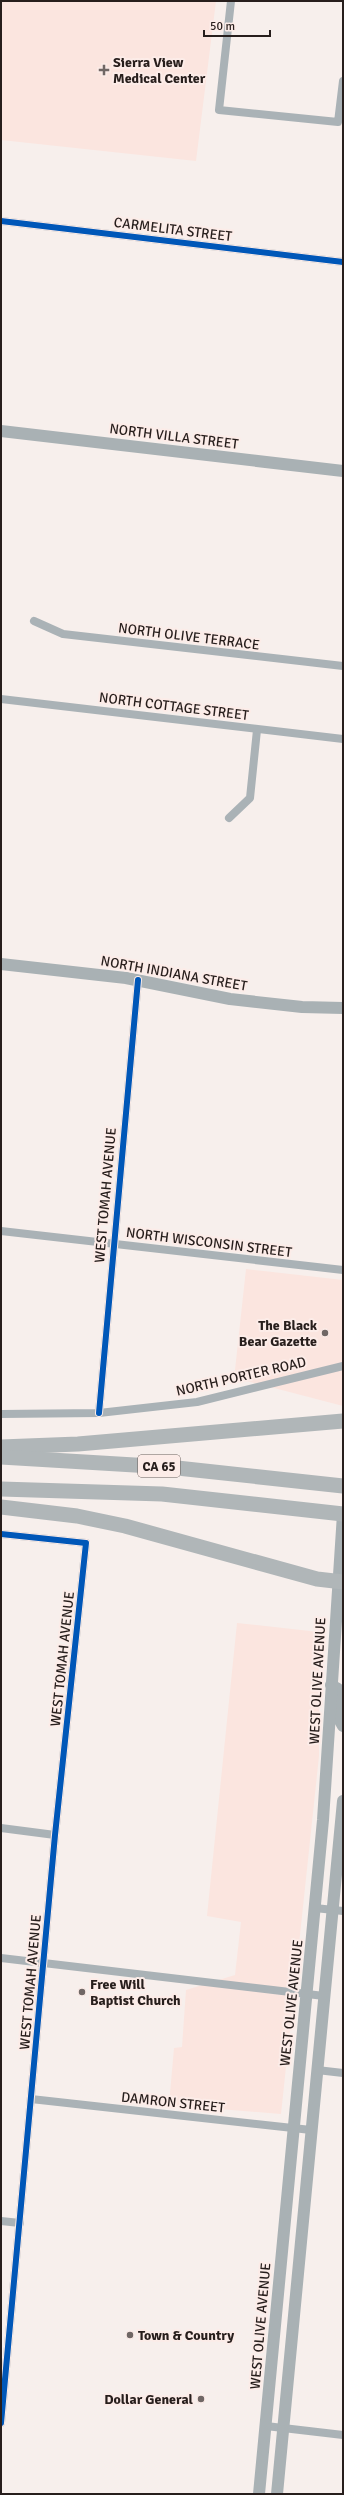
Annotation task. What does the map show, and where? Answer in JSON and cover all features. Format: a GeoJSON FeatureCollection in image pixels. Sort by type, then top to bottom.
{"type":"FeatureCollection","features":[{"type":"Feature","properties":{"kind":"highway"},"geometry":{"type":"LineString","coordinates":[[1,1447],[71,1445],[343,1421]]}},
{"type":"Feature","properties":{"kind":"highway","name":"CA 65"},"geometry":{"type":"LineString","coordinates":[[1,1457],[141,1465],[343,1486]]}},
{"type":"Feature","properties":{"kind":"highway","name":"CA 65"},"geometry":{"type":"LineString","coordinates":[[1,1489],[162,1494],[343,1514]]}},
{"type":"Feature","properties":{"kind":"highway"},"geometry":{"type":"LineString","coordinates":[[1,1507],[77,1516],[125,1526],[317,1579],[340,1582]]}},
{"type":"Feature","properties":{"kind":"main road","name":"NORTH VILLA STREET"},"geometry":{"type":"LineString","coordinates":[[1,431],[343,471]]}},
{"type":"Feature","properties":{"kind":"main road","name":"NORTH INDIANA STREET"},"geometry":{"type":"LineString","coordinates":[[1,964],[138,980],[230,999],[302,1007],[343,1008]]}},
{"type":"Feature","properties":{"kind":"main road","name":"WEST OLIVE AVENUE"},"geometry":{"type":"LineString","coordinates":[[259,2494],[315,1908],[340,1582],[343,1514]]}},
{"type":"Feature","properties":{"kind":"main road"},"geometry":{"type":"LineString","coordinates":[[332,1685],[338,1689],[339,1719],[343,1726]]}},
{"type":"Feature","properties":{"kind":"main road"},"geometry":{"type":"LineString","coordinates":[[277,2494],[324,1996],[338,1910],[343,1801]]}},
{"type":"Feature","properties":{"kind":"street"},"geometry":{"type":"LineString","coordinates":[[231,1],[219,110],[338,122],[343,81]]}},
{"type":"Feature","properties":{"kind":"street","name":"CARMELITA STREET"},"geometry":{"type":"LineString","coordinates":[[1,221],[343,262]]}},
{"type":"Feature","properties":{"kind":"street","name":"NORTH OLIVE TERRACE"},"geometry":{"type":"LineString","coordinates":[[34,621],[63,634],[343,666]]}},
{"type":"Feature","properties":{"kind":"street","name":"NORTH COTTAGE STREET"},"geometry":{"type":"LineString","coordinates":[[1,699],[343,739]]}},
{"type":"Feature","properties":{"kind":"street"},"geometry":{"type":"LineString","coordinates":[[229,818],[250,798],[257,730]]}},
{"type":"Feature","properties":{"kind":"street","name":"WEST TOMAH AVENUE"},"geometry":{"type":"LineString","coordinates":[[99,1413],[112,1244],[138,980]]}},
{"type":"Feature","properties":{"kind":"street","name":"NORTH WISCONSIN STREET"},"geometry":{"type":"LineString","coordinates":[[1,1231],[343,1270]]}},
{"type":"Feature","properties":{"kind":"street","name":"NORTH PORTER ROAD"},"geometry":{"type":"LineString","coordinates":[[1,1414],[99,1413],[197,1402],[343,1366]]}},
{"type":"Feature","properties":{"kind":"street","name":"WEST TOMAH AVENUE"},"geometry":{"type":"LineString","coordinates":[[1,1534],[86,1543],[55,1835],[1,2424]]}},
{"type":"Feature","properties":{"kind":"street"},"geometry":{"type":"LineString","coordinates":[[1,1828],[55,1835]]}},
{"type":"Feature","properties":{"kind":"street"},"geometry":{"type":"LineString","coordinates":[[315,1908],[338,1910]]}},
{"type":"Feature","properties":{"kind":"street"},"geometry":{"type":"LineString","coordinates":[[1,1958],[324,1996]]}},
{"type":"Feature","properties":{"kind":"street"},"geometry":{"type":"LineString","coordinates":[[317,2070],[343,2073]]}},
{"type":"Feature","properties":{"kind":"street","name":"DAMRON STREET"},"geometry":{"type":"LineString","coordinates":[[31,2099],[311,2130]]}},
{"type":"Feature","properties":{"kind":"street"},"geometry":{"type":"LineString","coordinates":[[1,2221],[20,2223]]}},
{"type":"Feature","properties":{"kind":"street"},"geometry":{"type":"LineString","coordinates":[[266,2426],[343,2435]]}},
{"type":"Feature","properties":{"kind":"shaded area","name":"Sierra View Medical Center"},"geometry":{"type":"Polygon","coordinates":[[[1,1],[216,1],[196,161],[1,140],[1,1]]]}},
{"type":"Feature","properties":{"kind":"shaded area"},"geometry":{"type":"Polygon","coordinates":[[[246,1269],[343,1280],[343,1406],[243,1380],[235,1370],[246,1269]]]}},
{"type":"Feature","properties":{"kind":"shaded area"},"geometry":{"type":"Polygon","coordinates":[[[237,1623],[319,1632],[319,1756],[281,2114],[169,2105],[174,2048],[182,2047],[186,1990],[235,1975],[241,1922],[207,1916],[237,1623]]]}},
{"type":"Feature","properties":{"kind":"cycle path"},"geometry":{"type":"LineString","coordinates":[[1,221],[343,262]]}},
{"type":"Feature","properties":{"kind":"cycle path"},"geometry":{"type":"LineString","coordinates":[[99,1413],[138,980]]}},
{"type":"Feature","properties":{"kind":"cycle path"},"geometry":{"type":"LineString","coordinates":[[1,1534],[86,1543],[55,1835],[1,2423]]}},
{"type":"Feature","properties":{"kind":"place","name":"Sierra View Medical Center"},"geometry":{"type":"Point","coordinates":[104,70]}},
{"type":"Feature","properties":{"kind":"place","name":"The Black Bear Gazette"},"geometry":{"type":"Point","coordinates":[325,1333]}},
{"type":"Feature","properties":{"kind":"place","name":"Free Will Baptist Church"},"geometry":{"type":"Point","coordinates":[82,1992]}},
{"type":"Feature","properties":{"kind":"place","name":"Town & Country"},"geometry":{"type":"Point","coordinates":[130,2335]}},
{"type":"Feature","properties":{"kind":"place","name":"Dollar General"},"geometry":{"type":"Point","coordinates":[201,2399]}}]}
